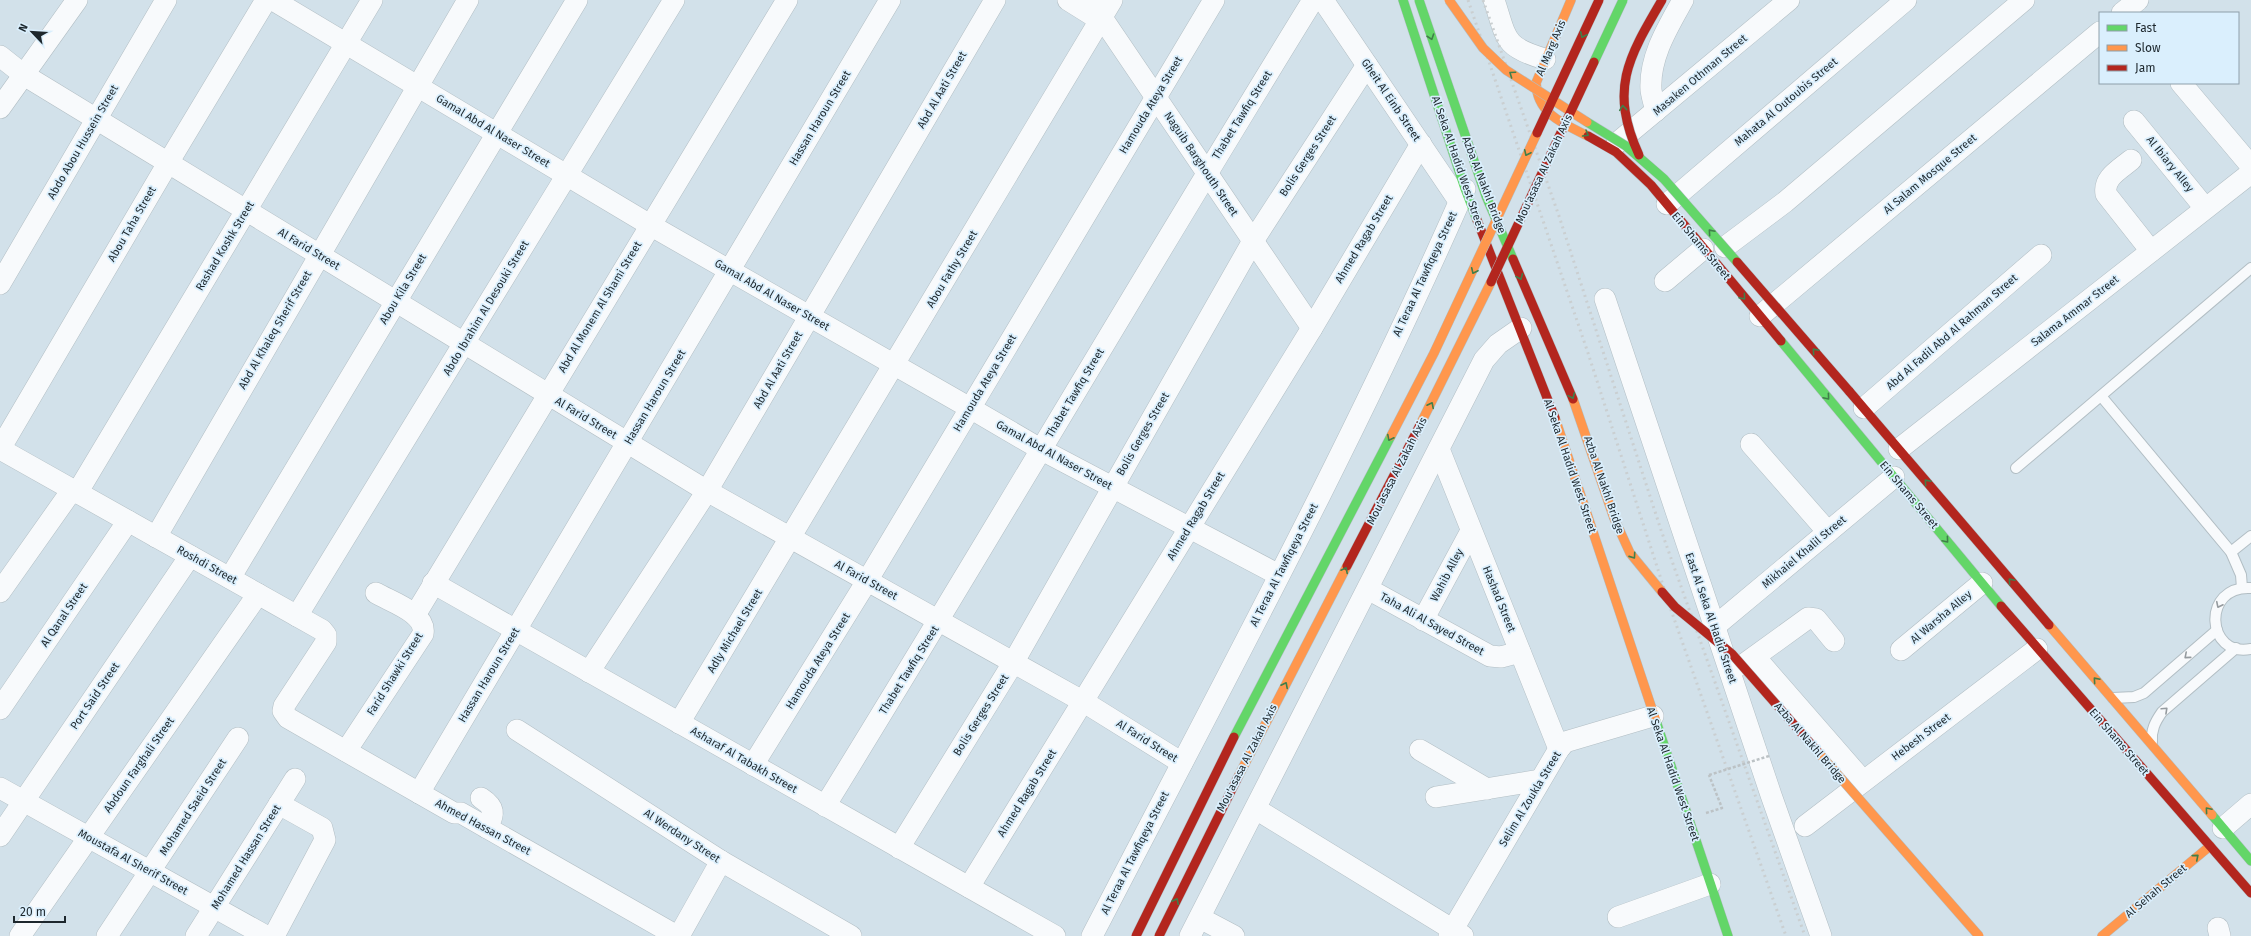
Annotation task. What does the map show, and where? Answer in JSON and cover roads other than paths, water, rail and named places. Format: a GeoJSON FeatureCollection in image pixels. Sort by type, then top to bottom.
{"type":"FeatureCollection","features":[{"type":"Feature","properties":{"kind":"main road","name":"Al Seka Al Hadid West Street"},"geometry":{"type":"LineString","coordinates":[[1403,0],[1462,195],[1521,328],[1552,410],[1653,716],[1728,936]]}},
{"type":"Feature","properties":{"kind":"main road","name":"Azba Al Nakhl Bridge"},"geometry":{"type":"LineString","coordinates":[[1419,0],[1486,196],[1581,417],[1614,518],[1630,553],[1653,583],[1675,607],[1732,654],[1979,936]]}},
{"type":"Feature","properties":{"kind":"main road"},"geometry":{"type":"LineString","coordinates":[[1449,0],[1483,48],[1506,70],[1535,90],[1626,146],[1677,192],[1725,247]]}},
{"type":"Feature","properties":{"kind":"main road","name":"Al Marg Axis"},"geometry":{"type":"LineString","coordinates":[[1552,115],[1541,105],[1536,91],[1538,76],[1571,0]]}},
{"type":"Feature","properties":{"kind":"main road","name":"Mou'asasa Al Zakah Axis"},"geometry":{"type":"LineString","coordinates":[[1136,936],[1204,795],[1434,353],[1599,0]]}},
{"type":"Feature","properties":{"kind":"main road","name":"Mou'asasa Al Zakah Axis"},"geometry":{"type":"LineString","coordinates":[[1159,936],[1222,806],[1460,349],[1623,0]]}},
{"type":"Feature","properties":{"kind":"main road"},"geometry":{"type":"LineString","coordinates":[[1640,158],[1626,126],[1623,110],[1623,86],[1630,59],[1662,0]]}},
{"type":"Feature","properties":{"kind":"main road","name":"Ein Shams Street"},"geometry":{"type":"LineString","coordinates":[[1552,115],[1611,149],[1632,166],[1667,204],[2037,649],[2251,894]]}},
{"type":"Feature","properties":{"kind":"main road","name":"Ein Shams Street"},"geometry":{"type":"LineString","coordinates":[[1725,247],[2251,861]]}},
{"type":"Feature","properties":{"kind":"main road","name":"Al Sehah Street"},"geometry":{"type":"LineString","coordinates":[[2102,936],[2210,846]]}},
{"type":"Feature","properties":{"kind":"street"},"geometry":{"type":"LineString","coordinates":[[0,108],[77,0]]}},
{"type":"Feature","properties":{"kind":"street","name":"Abdo Abou Hussein Street"},"geometry":{"type":"LineString","coordinates":[[0,284],[7,254],[96,119],[166,0]]}},
{"type":"Feature","properties":{"kind":"street","name":"Abou Taha Street"},"geometry":{"type":"LineString","coordinates":[[0,449],[168,163],[266,0]]}},
{"type":"Feature","properties":{"kind":"street","name":"Gamal Abd Al Naser Street"},"geometry":{"type":"LineString","coordinates":[[273,0],[650,225],[895,366],[1042,450],[1279,576]]}},
{"type":"Feature","properties":{"kind":"street","name":"Rashad Koshk Street"},"geometry":{"type":"LineString","coordinates":[[0,592],[75,491],[246,211],[372,0]]}},
{"type":"Feature","properties":{"kind":"street","name":"Abd Al Khaleq Sherif Street"},"geometry":{"type":"LineString","coordinates":[[156,537],[318,255],[468,0]]}},
{"type":"Feature","properties":{"kind":"street","name":"Abou Kila Street"},"geometry":{"type":"LineString","coordinates":[[230,578],[577,0]]}},
{"type":"Feature","properties":{"kind":"street","name":"Abdo Ibrahim Al Desouki Street"},"geometry":{"type":"LineString","coordinates":[[298,616],[674,0]]}},
{"type":"Feature","properties":{"kind":"street","name":"Abd Al Monem Al Shami Street"},"geometry":{"type":"LineString","coordinates":[[415,615],[787,0]]}},
{"type":"Feature","properties":{"kind":"street","name":"Hassan Haroun Street"},"geometry":{"type":"LineString","coordinates":[[419,793],[890,0]]}},
{"type":"Feature","properties":{"kind":"street","name":"Abd Al Aati Street"},"geometry":{"type":"LineString","coordinates":[[589,672],[707,491],[995,0]]}},
{"type":"Feature","properties":{"kind":"street"},"geometry":{"type":"LineString","coordinates":[[1068,0],[1105,13]]}},
{"type":"Feature","properties":{"kind":"street","name":"Naguib Barghouth Street"},"geometry":{"type":"LineString","coordinates":[[1090,0],[1105,13],[1155,96],[1312,328]]}},
{"type":"Feature","properties":{"kind":"street","name":"Hamouda Ateya Street"},"geometry":{"type":"LineString","coordinates":[[753,765],[867,581],[1155,96],[1214,0]]}},
{"type":"Feature","properties":{"kind":"street","name":"Thabet Tawfiq Street"},"geometry":{"type":"LineString","coordinates":[[825,806],[1042,450],[1206,172],[1313,0]]}},
{"type":"Feature","properties":{"kind":"street","name":"Gheit Al Einb Street"},"geometry":{"type":"LineString","coordinates":[[1323,0],[1421,144],[1462,195]]}},
{"type":"Feature","properties":{"kind":"street"},"geometry":{"type":"LineString","coordinates":[[1494,0],[1505,33],[1513,47],[1520,52],[1545,60]]}},
{"type":"Feature","properties":{"kind":"street"},"geometry":{"type":"LineString","coordinates":[[1656,111],[1651,90],[1653,68],[1659,46],[1683,0]]}},
{"type":"Feature","properties":{"kind":"street","name":"Masaken Othman Street"},"geometry":{"type":"LineString","coordinates":[[1611,149],[1789,0]]}},
{"type":"Feature","properties":{"kind":"street","name":"Mahata Al Outoubis Street"},"geometry":{"type":"LineString","coordinates":[[1667,204],[1906,0]]}},
{"type":"Feature","properties":{"kind":"street"},"geometry":{"type":"LineString","coordinates":[[1725,247],[1785,202],[2024,0]]}},
{"type":"Feature","properties":{"kind":"street"},"geometry":{"type":"LineString","coordinates":[[2123,12],[2138,0]]}},
{"type":"Feature","properties":{"kind":"street","name":"Abou Fathy Street"},"geometry":{"type":"LineString","coordinates":[[791,538],[1105,13]]}},
{"type":"Feature","properties":{"kind":"street","name":"Al Salam Mosque Street"},"geometry":{"type":"LineString","coordinates":[[1760,317],[2099,33]]}},
{"type":"Feature","properties":{"kind":"street","name":"Al Farid Street"},"geometry":{"type":"LineString","coordinates":[[0,56],[24,75],[707,491],[1084,702],[1182,763]]}},
{"type":"Feature","properties":{"kind":"street","name":"Bolis Gerges Street"},"geometry":{"type":"LineString","coordinates":[[899,848],[1013,662],[1253,241],[1367,66]]}},
{"type":"Feature","properties":{"kind":"street"},"geometry":{"type":"LineString","coordinates":[[2182,84],[2251,166]]}},
{"type":"Feature","properties":{"kind":"street","name":"Al Ibiary Alley"},"geometry":{"type":"LineString","coordinates":[[2134,121],[2205,208]]}},
{"type":"Feature","properties":{"kind":"street","name":"Ahmed Ragab Street"},"geometry":{"type":"LineString","coordinates":[[968,887],[1084,702],[1312,328],[1421,144]]}},
{"type":"Feature","properties":{"kind":"street"},"geometry":{"type":"LineString","coordinates":[[2131,160],[2110,177],[2105,188],[2106,194],[2151,251]]}},
{"type":"Feature","properties":{"kind":"street","name":"Salama Ammar Street"},"geometry":{"type":"LineString","coordinates":[[1899,449],[2251,173]]}},
{"type":"Feature","properties":{"kind":"street","name":"Al Teraa Al Tawfiqeya Street"},"geometry":{"type":"LineString","coordinates":[[1092,936],[1279,576],[1412,305],[1462,195]]}},
{"type":"Feature","properties":{"kind":"street"},"geometry":{"type":"LineString","coordinates":[[1665,281],[1704,249]]}},
{"type":"Feature","properties":{"kind":"street","name":"Abd Al Fadil Abd Al Rahman Street"},"geometry":{"type":"LineString","coordinates":[[1864,408],[2041,255]]}},
{"type":"Feature","properties":{"kind":"street","name":"East Al Seka Al Hadid Street"},"geometry":{"type":"LineString","coordinates":[[1605,299],[1730,675],[1821,936]]}},
{"type":"Feature","properties":{"kind":"street"},"geometry":{"type":"LineString","coordinates":[[1190,936],[1484,360],[1498,344],[1521,328]]}},
{"type":"Feature","properties":{"kind":"street"},"geometry":{"type":"LineString","coordinates":[[1751,444],[1828,532]]}},
{"type":"Feature","properties":{"kind":"street","name":"Roshdi Street"},"geometry":{"type":"LineString","coordinates":[[0,449],[322,630],[326,638],[284,706],[283,711],[288,718]]}},
{"type":"Feature","properties":{"kind":"street","name":"Hashad Street"},"geometry":{"type":"LineString","coordinates":[[1439,449],[1559,749]]}},
{"type":"Feature","properties":{"kind":"street","name":"Mikhaiel Khalil Street"},"geometry":{"type":"LineString","coordinates":[[1714,626],[1894,477]]}},
{"type":"Feature","properties":{"kind":"street","name":"Al Qanal Street"},"geometry":{"type":"LineString","coordinates":[[0,708],[128,521]]}},
{"type":"Feature","properties":{"kind":"street","name":"Wahib Alley"},"geometry":{"type":"LineString","coordinates":[[1423,620],[1471,531]]}},
{"type":"Feature","properties":{"kind":"street","name":"Adly Michael Street"},"geometry":{"type":"LineString","coordinates":[[679,723],[791,538]]}},
{"type":"Feature","properties":{"kind":"street","name":"Port Said Street"},"geometry":{"type":"LineString","coordinates":[[0,836],[190,556]]}},
{"type":"Feature","properties":{"kind":"street","name":"Asharaf Al Tabakh Street"},"geometry":{"type":"LineString","coordinates":[[433,583],[1055,936]]}},
{"type":"Feature","properties":{"kind":"street","name":"Al Warsha Alley"},"geometry":{"type":"LineString","coordinates":[[1901,650],[1982,583]]}},
{"type":"Feature","properties":{"kind":"street","name":"Taha Ali Al Sayed Street"},"geometry":{"type":"LineString","coordinates":[[1368,589],[1490,656],[1501,657],[1520,652]]}},
{"type":"Feature","properties":{"kind":"street","name":"Farid Shawki Street"},"geometry":{"type":"LineString","coordinates":[[346,751],[423,634],[424,625],[415,615],[376,593]]}},
{"type":"Feature","properties":{"kind":"street","name":"Abdoun Farghali Street"},"geometry":{"type":"LineString","coordinates":[[20,936],[258,594]]}},
{"type":"Feature","properties":{"kind":"street"},"geometry":{"type":"LineString","coordinates":[[1730,675],[1808,618],[1816,619],[1834,641]]}},
{"type":"Feature","properties":{"kind":"street","name":"Hebesh Street"},"geometry":{"type":"LineString","coordinates":[[1805,826],[2037,649]]}},
{"type":"Feature","properties":{"kind":"street"},"geometry":{"type":"LineString","coordinates":[[1754,657],[1863,781]]}},
{"type":"Feature","properties":{"kind":"street","name":"Selim Al Zoukla Street"},"geometry":{"type":"LineString","coordinates":[[1455,934],[1540,780],[1565,742],[1653,716]]}},
{"type":"Feature","properties":{"kind":"street","name":"Ahmed Hassan Street"},"geometry":{"type":"LineString","coordinates":[[288,718],[454,813],[461,813],[678,936]]}},
{"type":"Feature","properties":{"kind":"street","name":"Al Werdany Street"},"geometry":{"type":"LineString","coordinates":[[517,730],[721,861],[851,936]]}},
{"type":"Feature","properties":{"kind":"street","name":"Mohamed Saeid Street"},"geometry":{"type":"LineString","coordinates":[[107,936],[238,738]]}},
{"type":"Feature","properties":{"kind":"street"},"geometry":{"type":"LineString","coordinates":[[1420,750],[1487,789]]}},
{"type":"Feature","properties":{"kind":"street","name":"Mohamed Hassan Street"},"geometry":{"type":"LineString","coordinates":[[196,936],[295,779]]}},
{"type":"Feature","properties":{"kind":"street"},"geometry":{"type":"LineString","coordinates":[[1436,797],[1540,780]]}},
{"type":"Feature","properties":{"kind":"street","name":"Moustafa Al Sherif Street"},"geometry":{"type":"LineString","coordinates":[[0,788],[266,936]]}},
{"type":"Feature","properties":{"kind":"street"},"geometry":{"type":"LineString","coordinates":[[481,798],[492,807],[494,813],[487,828]]}},
{"type":"Feature","properties":{"kind":"street"},"geometry":{"type":"LineString","coordinates":[[274,936],[324,846],[325,840],[322,828],[279,804]]}},
{"type":"Feature","properties":{"kind":"street"},"geometry":{"type":"LineString","coordinates":[[2222,828],[2251,804]]}},
{"type":"Feature","properties":{"kind":"street"},"geometry":{"type":"LineString","coordinates":[[1256,809],[1455,934]]}},
{"type":"Feature","properties":{"kind":"street"},"geometry":{"type":"LineString","coordinates":[[678,936],[721,861]]}},
{"type":"Feature","properties":{"kind":"street"},"geometry":{"type":"LineString","coordinates":[[1618,917],[1710,884]]}},
{"type":"Feature","properties":{"kind":"street"},"geometry":{"type":"LineString","coordinates":[[1200,918],[1234,936]]}},
{"type":"Feature","properties":{"kind":"lane"},"geometry":{"type":"LineString","coordinates":[[2016,468],[2251,268]]}},
{"type":"Feature","properties":{"kind":"lane"},"geometry":{"type":"LineString","coordinates":[[2101,396],[2232,552],[2247,588],[2231,591],[2222,598],[2217,608],[2215,619],[2217,630],[2228,644],[2236,648],[2251,649]]}},
{"type":"Feature","properties":{"kind":"lane"},"geometry":{"type":"LineString","coordinates":[[2232,552],[2251,536]]}},
{"type":"Feature","properties":{"kind":"lane"},"geometry":{"type":"LineString","coordinates":[[2111,698],[2134,698],[2144,693],[2217,630]]}},
{"type":"Feature","properties":{"kind":"lane"},"geometry":{"type":"LineString","coordinates":[[2152,744],[2151,732],[2155,721],[2162,712],[2236,648]]}},
{"type":"Feature","properties":{"kind":"railway"},"geometry":{"type":"LineString","coordinates":[[1468,0],[1588,353],[1671,610],[1786,936]]}},
{"type":"Feature","properties":{"kind":"railway"},"geometry":{"type":"LineString","coordinates":[[1483,0],[1559,216],[1661,530],[1805,936]]}}]}
